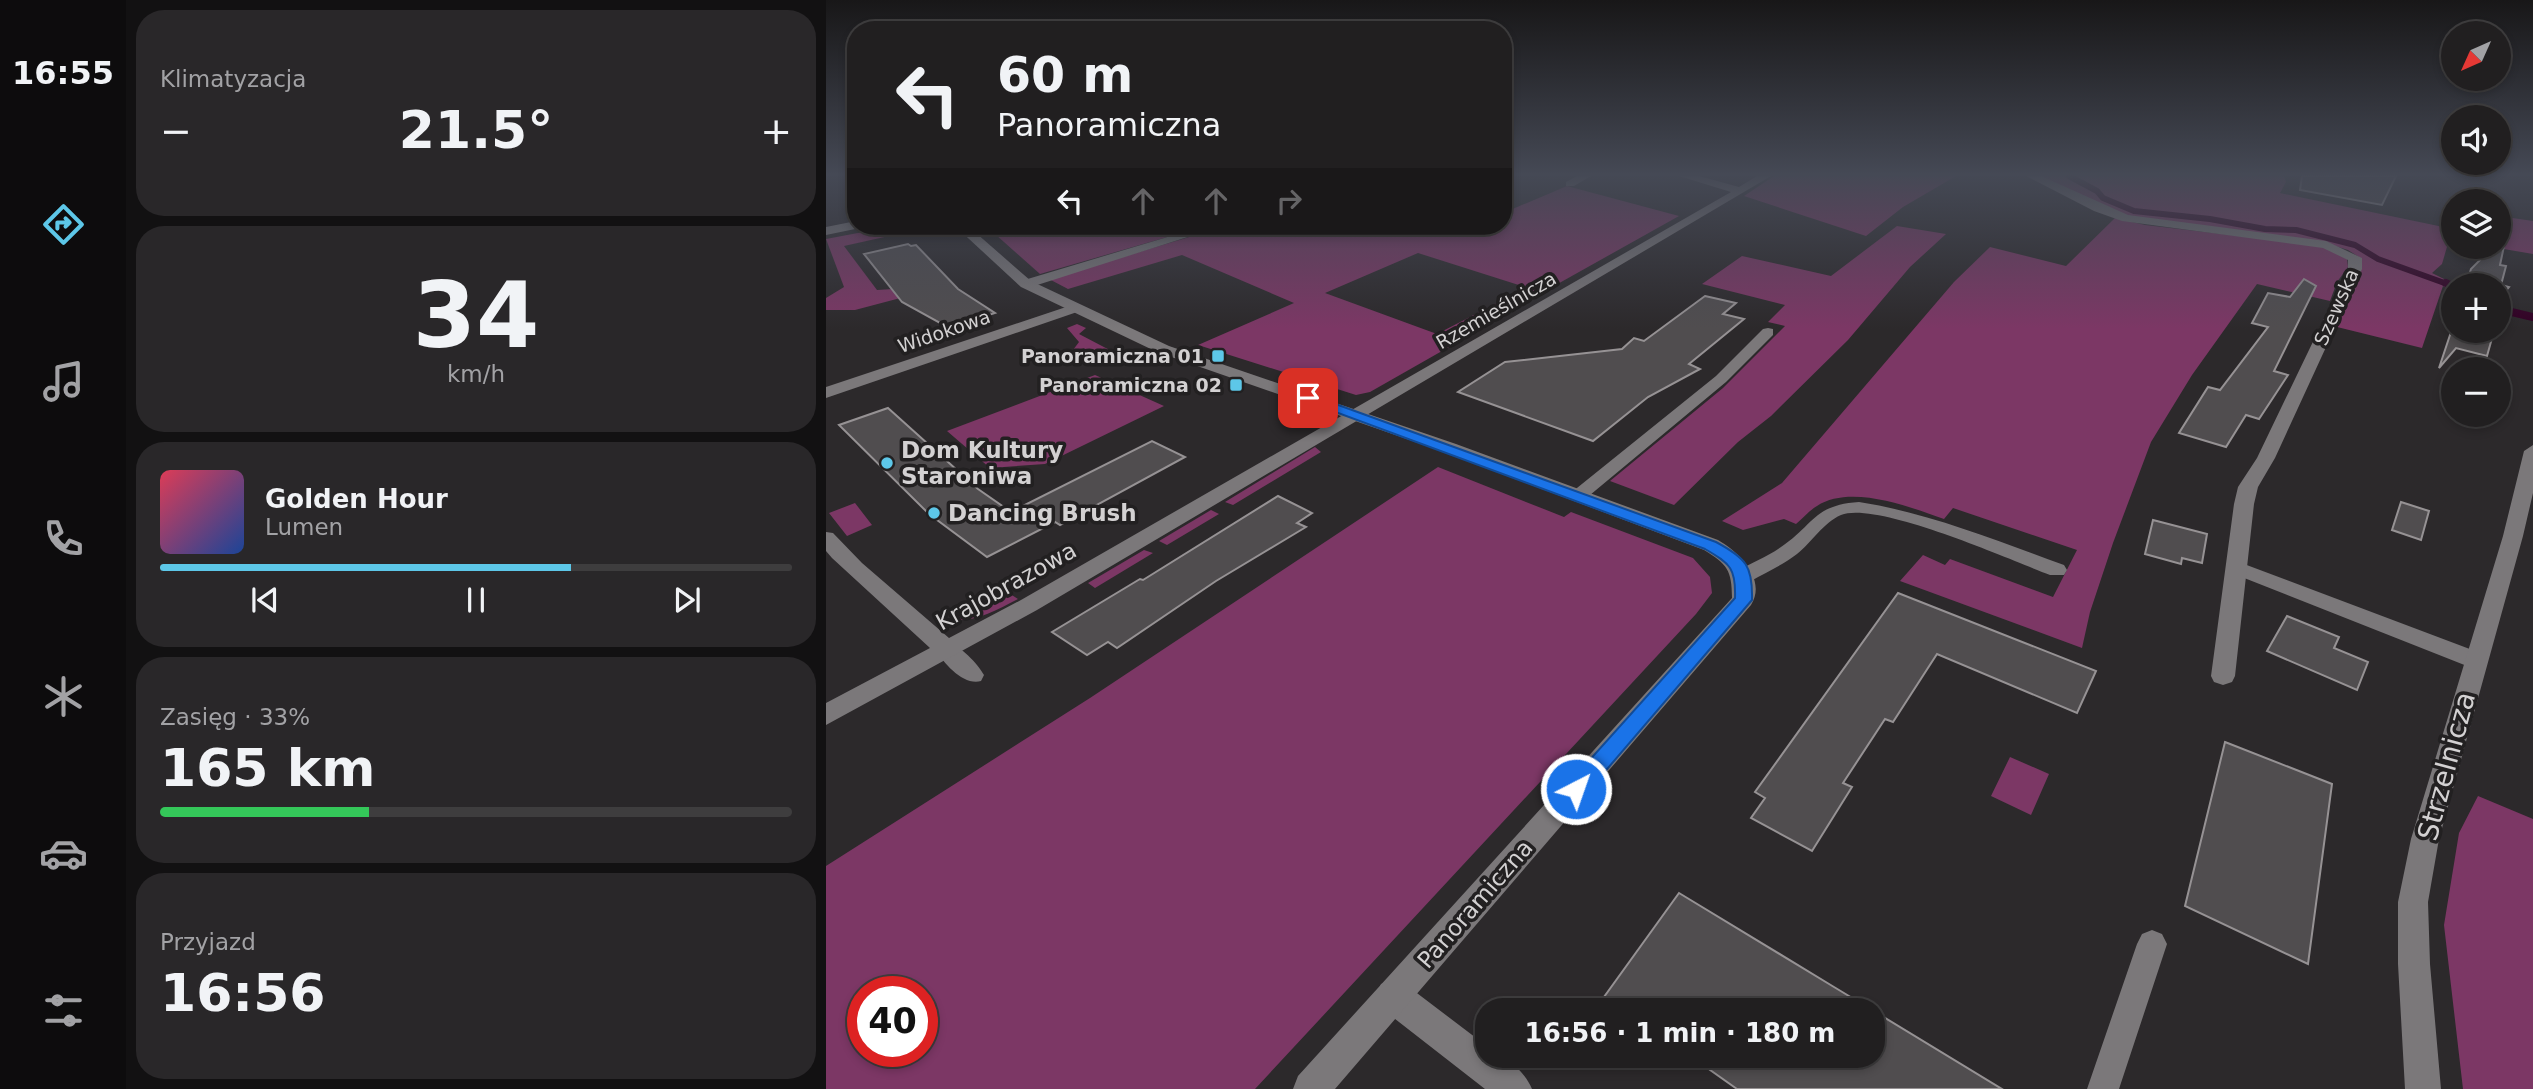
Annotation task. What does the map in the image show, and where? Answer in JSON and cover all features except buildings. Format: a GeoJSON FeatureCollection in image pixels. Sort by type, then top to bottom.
{"type":"FeatureCollection","features":[{"type":"Feature","properties":{"kind":"street"},"geometry":{"type":"LineString","coordinates":[[826,230],[845,227]]}},
{"type":"Feature","properties":{"kind":"street","name":"Rzemieślnicza"},"geometry":{"type":"LineString","coordinates":[[1356,414],[1680,227]]}},
{"type":"Feature","properties":{"kind":"street","name":"Szewska"},"geometry":{"type":"LineString","coordinates":[[2191,227],[2326,245],[2355,258],[2357,264],[2266,457],[2248,487],[2223,676]]}},
{"type":"Feature","properties":{"kind":"street"},"geometry":{"type":"LineString","coordinates":[[971,235],[1026,284],[1163,349],[1356,414],[1711,545],[1730,556],[1744,576]]}},
{"type":"Feature","properties":{"kind":"street"},"geometry":{"type":"LineString","coordinates":[[1026,284],[1187,235]]}},
{"type":"Feature","properties":{"kind":"street","name":"Widokowa"},"geometry":{"type":"LineString","coordinates":[[826,393],[1075,308]]}},
{"type":"Feature","properties":{"kind":"street","name":"Krajobrazowa"},"geometry":{"type":"LineString","coordinates":[[826,715],[947,650],[1356,414]]}},
{"type":"Feature","properties":{"kind":"street","name":"Strzelnicza"},"geometry":{"type":"LineString","coordinates":[[2423,1089],[2414,964],[2413,902],[2425,839],[2513,536],[2532,456]]}},
{"type":"Feature","properties":{"kind":"street"},"geometry":{"type":"LineString","coordinates":[[826,538],[841,556],[927,629],[947,650]]}},
{"type":"Feature","properties":{"kind":"street","name":"Panoramiczna"},"geometry":{"type":"LineString","coordinates":[[1311,1089],[1743,600],[1744,576]]}},
{"type":"Feature","properties":{"kind":"street"},"geometry":{"type":"LineString","coordinates":[[1393,996],[1514,1089]]}},
{"type":"Feature","properties":{"kind":"lane"},"geometry":{"type":"LineString","coordinates":[[1578,496],[1721,379],[1768,332]]}},
{"type":"Feature","properties":{"kind":"lane"},"geometry":{"type":"LineString","coordinates":[[1744,576],[1788,551],[1813,527],[1841,509],[1866,507],[1903,516],[2057,570]]}},
{"type":"Feature","properties":{"kind":"lane"},"geometry":{"type":"LineString","coordinates":[[2236,568],[2475,660]]}},
{"type":"Feature","properties":{"kind":"lane"},"geometry":{"type":"LineString","coordinates":[[947,650],[973,675]]}},
{"type":"Feature","properties":{"kind":"lane"},"geometry":{"type":"LineString","coordinates":[[2103,1089],[2152,944]]}},
{"type":"Feature","properties":{"kind":"shaded area"},"geometry":{"type":"Polygon","coordinates":[[[1512,227],[1660,227],[1529,300],[1506,298],[1525,287],[1418,253],[1325,293],[1437,334],[1499,302],[1507,314],[1370,392],[1356,395],[1198,345],[1294,303],[1182,255],[1068,289],[1049,279],[1196,235],[1512,235],[1512,227]]]}},
{"type":"Feature","properties":{"kind":"shaded area"},"geometry":{"type":"Polygon","coordinates":[[[1838,227],[1878,227],[1866,236],[1838,227]]]}},
{"type":"Feature","properties":{"kind":"shaded area"},"geometry":{"type":"Polygon","coordinates":[[[1896,227],[1946,234],[1910,267],[1848,340],[1771,416],[1738,442],[1674,505],[1610,481],[1723,388],[1785,326],[1768,322],[1785,305],[1702,284],[1742,256],[1831,276],[1896,227]]]}},
{"type":"Feature","properties":{"kind":"shaded area"},"geometry":{"type":"Polygon","coordinates":[[[2106,227],[2160,227],[2315,245],[2332,250],[2347,259],[2348,267],[2337,282],[2330,301],[2257,284],[2192,375],[2151,442],[2113,543],[2090,612],[2082,648],[1900,581],[1923,555],[1945,565],[1950,559],[2053,597],[2077,550],[1953,508],[1944,519],[1898,504],[1863,497],[1831,500],[1814,508],[1796,524],[1784,519],[1743,530],[1722,521],[1782,483],[1954,282],[1990,247],[2066,266],[2106,227]]]}},
{"type":"Feature","properties":{"kind":"shaded area"},"geometry":{"type":"Polygon","coordinates":[[[2201,227],[2441,227],[2441,259],[2443,259],[2432,273],[2441,278],[2441,292],[2422,348],[2333,326],[2350,293],[2362,259],[2348,250],[2325,243],[2201,227]]]}},
{"type":"Feature","properties":{"kind":"shaded area"},"geometry":{"type":"Polygon","coordinates":[[[2511,227],[2533,227],[2533,254],[2511,250],[2511,227]]]}},
{"type":"Feature","properties":{"kind":"shaded area"},"geometry":{"type":"Polygon","coordinates":[[[847,235],[894,235],[844,246],[877,290],[924,287],[908,296],[855,310],[826,310],[826,298],[844,287],[826,239],[847,235]]]}},
{"type":"Feature","properties":{"kind":"shaded area"},"geometry":{"type":"Polygon","coordinates":[[[996,235],[1174,235],[1040,274],[996,235]]]}},
{"type":"Feature","properties":{"kind":"shaded area"},"geometry":{"type":"Polygon","coordinates":[[[1077,324],[1086,328],[1079,334],[1123,357],[1138,357],[1098,365],[1073,350],[1079,342],[1067,328],[1077,324]]]}},
{"type":"Feature","properties":{"kind":"shaded area"},"geometry":{"type":"Polygon","coordinates":[[[1095,375],[1164,406],[1045,464],[990,468],[947,431],[1095,375]]]}},
{"type":"Feature","properties":{"kind":"shaded area"},"geometry":{"type":"Polygon","coordinates":[[[1315,447],[1321,452],[1233,505],[1225,502],[1315,447]]]}},
{"type":"Feature","properties":{"kind":"shaded area"},"geometry":{"type":"Polygon","coordinates":[[[1438,467],[1564,517],[1571,512],[1693,558],[1710,577],[1712,593],[1696,614],[1255,1089],[826,1089],[826,866],[1090,698],[1438,467]]]}},
{"type":"Feature","properties":{"kind":"shaded area"},"geometry":{"type":"Polygon","coordinates":[[[855,503],[872,525],[847,536],[829,513],[855,503]]]}},
{"type":"Feature","properties":{"kind":"shaded area"},"geometry":{"type":"Polygon","coordinates":[[[1211,510],[1219,514],[1167,545],[1159,541],[1211,510]]]}},
{"type":"Feature","properties":{"kind":"shaded area"},"geometry":{"type":"Polygon","coordinates":[[[1144,550],[1153,553],[1095,588],[1088,583],[1144,550]]]}},
{"type":"Feature","properties":{"kind":"shaded area"},"geometry":{"type":"Polygon","coordinates":[[[1004,590],[1018,599],[977,617],[950,620],[1004,590]]]}},
{"type":"Feature","properties":{"kind":"shaded area"},"geometry":{"type":"Polygon","coordinates":[[[2010,757],[2049,774],[2031,815],[1991,796],[2010,757]]]}},
{"type":"Feature","properties":{"kind":"shaded area"},"geometry":{"type":"Polygon","coordinates":[[[2478,796],[2533,819],[2533,1089],[2463,1089],[2444,925],[2459,833],[2478,796]]]}},
{"type":"Feature","properties":{"kind":"waterway"},"geometry":{"type":"LineString","coordinates":[[2253,227],[2296,230],[2355,245],[2378,259],[2441,282]]}},
{"type":"Feature","properties":{"kind":"waterway"},"geometry":{"type":"LineString","coordinates":[[2511,312],[2533,317]]}},
{"type":"Feature","properties":{"kind":"place","name":"Panoramiczna 01"},"geometry":{"type":"Point","coordinates":[1218,356]}},
{"type":"Feature","properties":{"kind":"place","name":"Panoramiczna 02"},"geometry":{"type":"Point","coordinates":[1236,385]}},
{"type":"Feature","properties":{"kind":"place","name":"Dom Kultury Staroniwa"},"geometry":{"type":"Point","coordinates":[887,463]}},
{"type":"Feature","properties":{"kind":"place","name":"Dancing Brush"},"geometry":{"type":"Point","coordinates":[934,513]}},
{"type":"Feature","properties":{"kind":"route"},"geometry":{"type":"LineString","coordinates":[[1308,398],[1711,545],[1730,556],[1744,576],[1743,600],[1576,789]]}}]}
